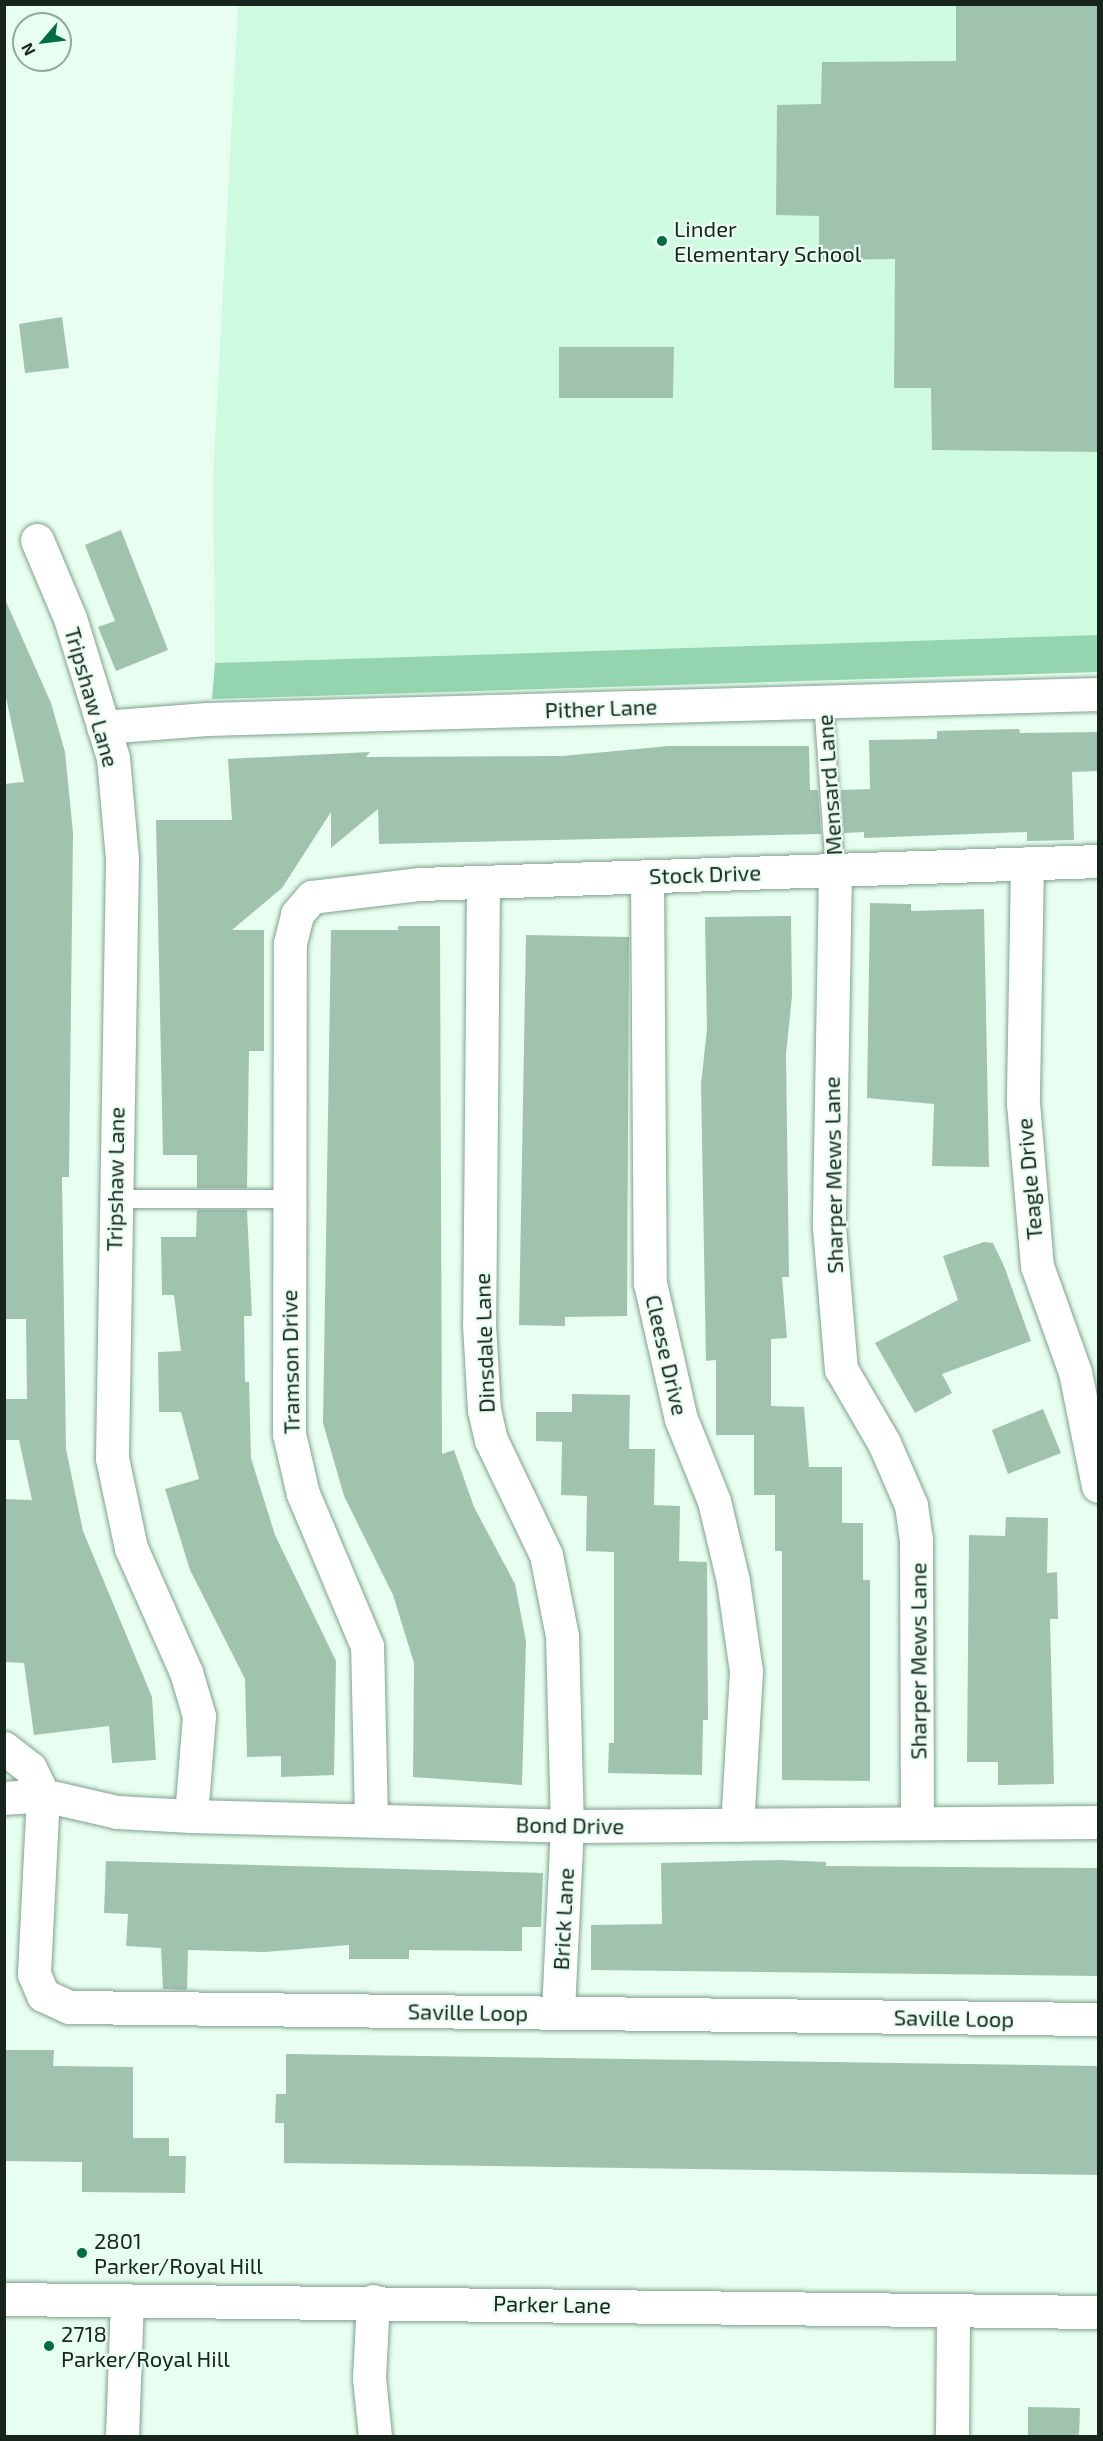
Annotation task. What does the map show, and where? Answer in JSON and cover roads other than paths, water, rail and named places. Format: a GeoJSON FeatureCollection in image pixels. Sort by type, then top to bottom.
{"type":"FeatureCollection","features":[{"type":"Feature","properties":{"kind":"street","name":"Tripshaw Lane"},"geometry":{"type":"LineString","coordinates":[[37,540],[70,618],[113,758],[122,859],[112,1458],[131,1548],[186,1672],[199,1716],[191,1816]]}},
{"type":"Feature","properties":{"kind":"street","name":"Pither Lane"},"geometry":{"type":"LineString","coordinates":[[103,728],[207,719],[1098,694]]}},
{"type":"Feature","properties":{"kind":"street","name":"Stock Drive"},"geometry":{"type":"LineString","coordinates":[[312,897],[483,882],[1098,861]]}},
{"type":"Feature","properties":{"kind":"street","name":"Teagle Drive"},"geometry":{"type":"LineString","coordinates":[[1027,863],[1023,1103],[1037,1266],[1075,1372],[1098,1486]]}},
{"type":"Feature","properties":{"kind":"street","name":"Sharper Mews Lane"},"geometry":{"type":"LineString","coordinates":[[835,870],[830,1239],[842,1369],[885,1443],[911,1505],[916,1539],[917,1823]]}},
{"type":"Feature","properties":{"kind":"street","name":"Cleese Drive"},"geometry":{"type":"LineString","coordinates":[[647,876],[650,1283],[681,1419],[714,1501],[733,1581],[746,1671],[737,1825]]}},
{"type":"Feature","properties":{"kind":"street","name":"Dinsdale Lane"},"geometry":{"type":"LineString","coordinates":[[483,882],[479,1324],[483,1410],[491,1440],[546,1555],[556,1593],[567,1705],[567,1826]]}},
{"type":"Feature","properties":{"kind":"street","name":"Tramson Drive"},"geometry":{"type":"LineString","coordinates":[[312,897],[297,915],[290,943],[289,1434],[303,1494],[367,1646],[371,1819]]}},
{"type":"Feature","properties":{"kind":"street"},"geometry":{"type":"LineString","coordinates":[[4,1748],[30,1768],[43,1795]]}},
{"type":"Feature","properties":{"kind":"street","name":"Bond Drive"},"geometry":{"type":"LineString","coordinates":[[4,1798],[43,1795],[117,1812],[191,1816],[567,1826],[1098,1822]]}},
{"type":"Feature","properties":{"kind":"street","name":"Saville Loop"},"geometry":{"type":"LineString","coordinates":[[43,1795],[34,1974],[43,1995],[69,2007],[1098,2019]]}},
{"type":"Feature","properties":{"kind":"street","name":"Brick Lane"},"geometry":{"type":"LineString","coordinates":[[558,2013],[567,1826]]}},
{"type":"Feature","properties":{"kind":"street","name":"Parker Lane"},"geometry":{"type":"LineString","coordinates":[[4,2299],[373,2301],[1098,2312]]}},
{"type":"Feature","properties":{"kind":"street"},"geometry":{"type":"LineString","coordinates":[[122,2436],[127,2300]]}},
{"type":"Feature","properties":{"kind":"street"},"geometry":{"type":"LineString","coordinates":[[373,2301],[369,2378],[375,2436]]}},
{"type":"Feature","properties":{"kind":"street"},"geometry":{"type":"LineString","coordinates":[[952,2436],[953,2310]]}},
{"type":"Feature","properties":{"kind":"lane","name":"Mensard Lane"},"geometry":{"type":"LineString","coordinates":[[823,700],[835,870]]}},
{"type":"Feature","properties":{"kind":"lane"},"geometry":{"type":"LineString","coordinates":[[115,1198],[289,1199]]}},
{"type":"Feature","properties":{"kind":"place","name":"Linder Elementary School"},"geometry":{"type":"Point","coordinates":[662,241]}},
{"type":"Feature","properties":{"kind":"place","name":"2801 Parker/Royal Hill"},"geometry":{"type":"Point","coordinates":[82,2253]}},
{"type":"Feature","properties":{"kind":"place","name":"2718 Parker/Royal Hill"},"geometry":{"type":"Point","coordinates":[49,2346]}}]}
